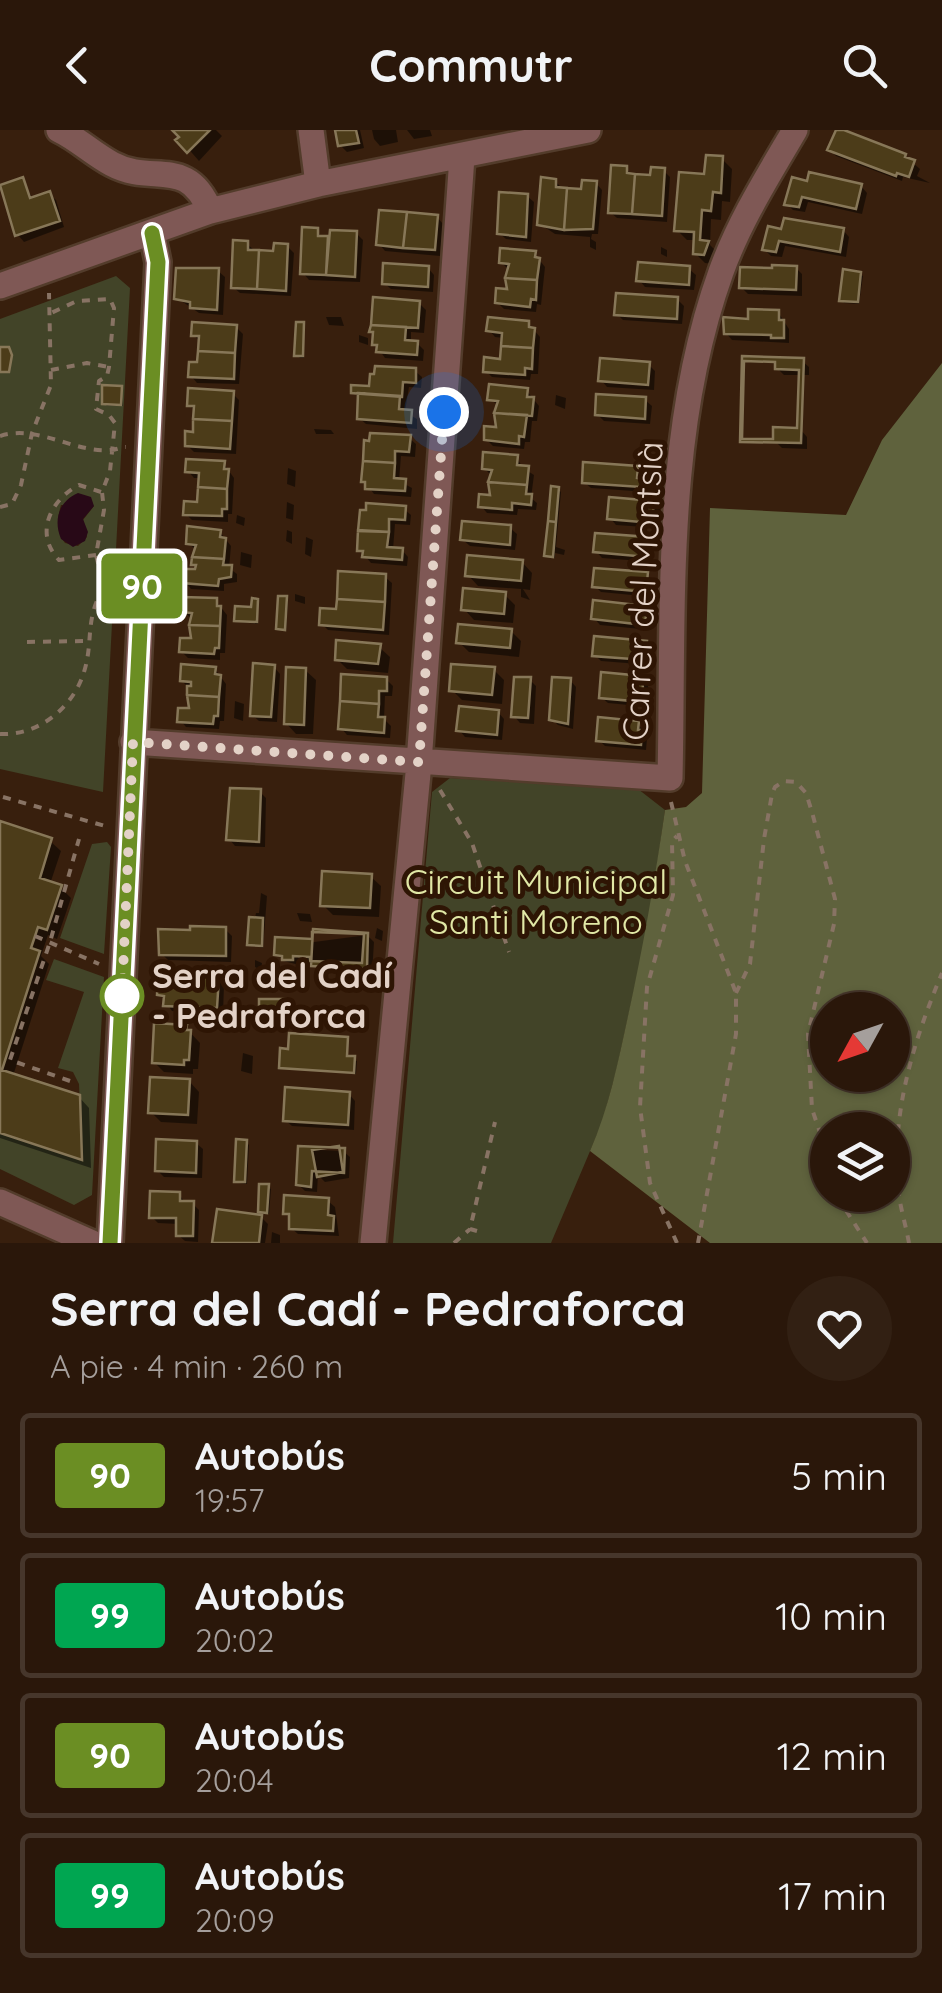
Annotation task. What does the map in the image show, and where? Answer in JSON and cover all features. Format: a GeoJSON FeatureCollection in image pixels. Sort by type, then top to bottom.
{"type":"FeatureCollection","features":[{"type":"Feature","properties":{"kind":"street"},"geometry":{"type":"LineString","coordinates":[[59,130],[114,166],[176,173],[197,186],[210,211]]}},
{"type":"Feature","properties":{"kind":"street"},"geometry":{"type":"LineString","coordinates":[[311,130],[318,184]]}},
{"type":"Feature","properties":{"kind":"street"},"geometry":{"type":"LineString","coordinates":[[0,286],[210,211],[318,184],[588,130]]}},
{"type":"Feature","properties":{"kind":"street","name":"Carrer del Montsià"},"geometry":{"type":"LineString","coordinates":[[670,778],[676,503],[688,407],[702,337],[722,268],[795,130]]}},
{"type":"Feature","properties":{"kind":"street"},"geometry":{"type":"LineString","coordinates":[[373,1243],[419,762],[462,156]]}},
{"type":"Feature","properties":{"kind":"street"},"geometry":{"type":"LineString","coordinates":[[110,1243],[158,262],[152,233]]}},
{"type":"Feature","properties":{"kind":"street"},"geometry":{"type":"LineString","coordinates":[[133,742],[670,778]]}},
{"type":"Feature","properties":{"kind":"street"},"geometry":{"type":"LineString","coordinates":[[0,1202],[92,1243]]}},
{"type":"Feature","properties":{"kind":"path"},"geometry":{"type":"LineString","coordinates":[[0,507],[12,504],[21,486],[32,432],[52,385],[47,288]]}},
{"type":"Feature","properties":{"kind":"path"},"geometry":{"type":"LineString","coordinates":[[0,734],[33,730],[55,715],[74,693],[85,669],[92,606],[104,587],[96,556],[104,510],[102,492],[110,471],[115,423],[96,409],[98,381],[107,376],[109,366],[114,308],[110,299],[78,301],[49,314]]}},
{"type":"Feature","properties":{"kind":"path"},"geometry":{"type":"LineString","coordinates":[[51,370],[87,363],[109,366]]}},
{"type":"Feature","properties":{"kind":"path"},"geometry":{"type":"LineString","coordinates":[[0,436],[32,432],[59,442],[110,450],[136,448]]}},
{"type":"Feature","properties":{"kind":"path"},"geometry":{"type":"LineString","coordinates":[[96,556],[59,560],[49,549],[45,531],[54,505],[64,493],[79,484],[102,492]]}},
{"type":"Feature","properties":{"kind":"path"},"geometry":{"type":"LineString","coordinates":[[27,642],[88,640]]}},
{"type":"Feature","properties":{"kind":"path"},"geometry":{"type":"LineString","coordinates":[[419,762],[439,787],[472,843],[509,952]]}},
{"type":"Feature","properties":{"kind":"path"},"geometry":{"type":"LineString","coordinates":[[670,778],[678,836],[736,993],[736,1034],[698,1243]]}},
{"type":"Feature","properties":{"kind":"path"},"geometry":{"type":"LineString","coordinates":[[736,993],[750,964],[772,794],[784,781],[796,782],[806,793],[835,899],[834,924],[808,1034],[813,1112]]}},
{"type":"Feature","properties":{"kind":"path"},"geometry":{"type":"LineString","coordinates":[[4,797],[116,827]]}},
{"type":"Feature","properties":{"kind":"path"},"geometry":{"type":"LineString","coordinates":[[677,1243],[650,1183],[640,1107],[647,987],[673,895],[672,841],[678,836]]}},
{"type":"Feature","properties":{"kind":"path"},"geometry":{"type":"LineString","coordinates":[[70,1081],[10,1060],[50,942],[79,839]]}},
{"type":"Feature","properties":{"kind":"path"},"geometry":{"type":"LineString","coordinates":[[34,936],[108,966]]}},
{"type":"Feature","properties":{"kind":"path"},"geometry":{"type":"LineString","coordinates":[[909,1243],[896,1178],[898,1126],[914,1042],[942,973]]}},
{"type":"Feature","properties":{"kind":"path"},"geometry":{"type":"LineString","coordinates":[[454,1243],[473,1230],[496,1122]]}},
{"type":"Feature","properties":{"kind":"path"},"geometry":{"type":"LineString","coordinates":[[847,1212],[868,1243]]}},
{"type":"Feature","properties":{"kind":"green space"},"geometry":{"type":"Polygon","coordinates":[[[116,276],[130,288],[103,792],[0,769],[0,319],[116,276]],[[61,505],[58,525],[65,543],[78,546],[87,537],[83,520],[94,506],[61,505]]]}},
{"type":"Feature","properties":{"kind":"green space"},"geometry":{"type":"Polygon","coordinates":[[[942,363],[942,1243],[710,1243],[590,1151],[621,1050],[665,810],[686,807],[702,793],[710,508],[846,515],[882,440],[942,363]]]}},
{"type":"Feature","properties":{"kind":"green space","name":"Circuit Municipal Santi Moreno"},"geometry":{"type":"Polygon","coordinates":[[[450,778],[638,789],[665,810],[649,922],[616,1072],[602,1123],[551,1243],[393,1243],[432,792],[450,778]]]}},
{"type":"Feature","properties":{"kind":"green space"},"geometry":{"type":"Polygon","coordinates":[[[107,842],[111,847],[104,954],[60,938],[92,844],[107,842]]]}},
{"type":"Feature","properties":{"kind":"green space"},"geometry":{"type":"Polygon","coordinates":[[[54,959],[104,977],[92,1195],[74,1205],[0,1169],[0,1133],[82,1159],[79,1084],[73,1072],[58,1068],[84,992],[46,980],[54,959]]]}},
{"type":"Feature","properties":{"kind":"shaded area"},"geometry":{"type":"Polygon","coordinates":[[[78,493],[91,497],[94,506],[83,519],[88,532],[85,541],[73,547],[61,539],[58,518],[66,501],[78,493]]]}},
{"type":"Feature","properties":{"kind":"building"},"geometry":{"type":"Polygon","coordinates":[[[172,130],[210,130],[187,153],[172,130]]]}},
{"type":"Feature","properties":{"kind":"building"},"geometry":{"type":"Polygon","coordinates":[[[335,130],[356,130],[359,143],[338,146],[335,130]]]}},
{"type":"Feature","properties":{"kind":"building"},"geometry":{"type":"Polygon","coordinates":[[[836,130],[906,154],[905,157],[915,160],[909,177],[897,173],[896,176],[827,150],[836,130]]]}},
{"type":"Feature","properties":{"kind":"building"},"geometry":{"type":"Polygon","coordinates":[[[706,155],[723,156],[721,193],[713,192],[711,211],[702,210],[700,240],[709,241],[704,255],[693,254],[694,232],[674,231],[679,172],[704,174],[706,155]]]}},
{"type":"Feature","properties":{"kind":"building"},"geometry":{"type":"Polygon","coordinates":[[[611,165],[627,166],[627,173],[635,174],[632,214],[608,213],[611,165]]]}},
{"type":"Feature","properties":{"kind":"building"},"geometry":{"type":"Polygon","coordinates":[[[651,167],[665,168],[662,216],[632,214],[635,174],[650,175],[651,167]]]}},
{"type":"Feature","properties":{"kind":"building"},"geometry":{"type":"Polygon","coordinates":[[[809,172],[862,184],[856,209],[802,197],[799,207],[784,205],[792,177],[807,181],[809,172]]]}},
{"type":"Feature","properties":{"kind":"building"},"geometry":{"type":"Polygon","coordinates":[[[23,177],[30,198],[50,191],[60,221],[15,236],[0,185],[23,177]]]}},
{"type":"Feature","properties":{"kind":"building"},"geometry":{"type":"Polygon","coordinates":[[[541,177],[556,179],[556,187],[567,188],[564,230],[537,225],[541,177]]]}},
{"type":"Feature","properties":{"kind":"building"},"geometry":{"type":"Polygon","coordinates":[[[582,180],[597,181],[593,229],[564,230],[567,188],[581,189],[582,180]]]}},
{"type":"Feature","properties":{"kind":"building"},"geometry":{"type":"Polygon","coordinates":[[[499,192],[528,194],[526,237],[497,234],[499,192]]]}},
{"type":"Feature","properties":{"kind":"building"},"geometry":{"type":"Polygon","coordinates":[[[379,210],[407,212],[403,248],[376,245],[379,210]]]}},
{"type":"Feature","properties":{"kind":"building"},"geometry":{"type":"Polygon","coordinates":[[[407,212],[438,215],[435,250],[403,248],[407,212]]]}},
{"type":"Feature","properties":{"kind":"building"},"geometry":{"type":"Polygon","coordinates":[[[784,218],[844,228],[840,252],[779,241],[776,252],[762,250],[768,226],[781,229],[784,218]]]}},
{"type":"Feature","properties":{"kind":"building"},"geometry":{"type":"Polygon","coordinates":[[[302,227],[318,228],[318,236],[328,236],[326,275],[300,274],[302,227]]]}},
{"type":"Feature","properties":{"kind":"building"},"geometry":{"type":"Polygon","coordinates":[[[330,230],[357,231],[355,277],[326,275],[330,230]]]}},
{"type":"Feature","properties":{"kind":"building"},"geometry":{"type":"Polygon","coordinates":[[[233,240],[248,241],[248,250],[259,250],[257,289],[231,288],[233,240]]]}},
{"type":"Feature","properties":{"kind":"building"},"geometry":{"type":"Polygon","coordinates":[[[274,243],[288,244],[286,291],[257,289],[259,250],[273,251],[274,243]]]}},
{"type":"Feature","properties":{"kind":"building"},"geometry":{"type":"Polygon","coordinates":[[[500,248],[536,251],[535,257],[540,258],[537,280],[505,278],[509,264],[499,263],[500,248]]]}},
{"type":"Feature","properties":{"kind":"building"},"geometry":{"type":"Polygon","coordinates":[[[638,262],[690,266],[689,285],[636,281],[638,262]]]}},
{"type":"Feature","properties":{"kind":"building"},"geometry":{"type":"Polygon","coordinates":[[[383,263],[429,266],[428,287],[382,284],[383,263]]]}},
{"type":"Feature","properties":{"kind":"building"},"geometry":{"type":"Polygon","coordinates":[[[797,266],[796,290],[739,288],[740,267],[797,266]]]}},
{"type":"Feature","properties":{"kind":"building"},"geometry":{"type":"Polygon","coordinates":[[[176,268],[219,268],[217,310],[190,308],[190,302],[174,299],[176,268]]]}},
{"type":"Feature","properties":{"kind":"building"},"geometry":{"type":"Polygon","coordinates":[[[843,269],[861,272],[858,302],[839,301],[843,269]]]}},
{"type":"Feature","properties":{"kind":"building"},"geometry":{"type":"Polygon","coordinates":[[[505,278],[537,280],[536,300],[531,299],[530,307],[495,303],[496,288],[507,289],[505,278]]]}},
{"type":"Feature","properties":{"kind":"building"},"geometry":{"type":"Polygon","coordinates":[[[616,293],[678,297],[677,319],[614,315],[616,293]]]}},
{"type":"Feature","properties":{"kind":"building"},"geometry":{"type":"Polygon","coordinates":[[[373,297],[420,301],[418,328],[371,325],[373,297]]]}},
{"type":"Feature","properties":{"kind":"building"},"geometry":{"type":"Polygon","coordinates":[[[748,309],[779,310],[779,320],[784,320],[784,338],[724,334],[723,317],[748,319],[748,309]]]}},
{"type":"Feature","properties":{"kind":"building"},"geometry":{"type":"Polygon","coordinates":[[[488,317],[529,321],[529,327],[535,328],[533,348],[501,346],[502,333],[486,331],[488,317]]]}},
{"type":"Feature","properties":{"kind":"building"},"geometry":{"type":"Polygon","coordinates":[[[192,322],[237,325],[235,353],[198,351],[199,336],[191,336],[192,322]]]}},
{"type":"Feature","properties":{"kind":"building"},"geometry":{"type":"Polygon","coordinates":[[[296,322],[304,322],[303,356],[294,356],[296,322]]]}},
{"type":"Feature","properties":{"kind":"building"},"geometry":{"type":"Polygon","coordinates":[[[371,325],[406,327],[405,340],[418,341],[417,355],[376,352],[373,332],[369,332],[371,325]]]}},
{"type":"Feature","properties":{"kind":"building"},"geometry":{"type":"Polygon","coordinates":[[[501,346],[533,348],[532,369],[525,368],[525,375],[483,372],[484,357],[500,359],[501,346]]]}},
{"type":"Feature","properties":{"kind":"building"},"geometry":{"type":"Polygon","coordinates":[[[0,347],[9,347],[12,355],[9,372],[0,372],[0,347]]]}},
{"type":"Feature","properties":{"kind":"building"},"geometry":{"type":"Polygon","coordinates":[[[198,351],[235,353],[234,379],[188,377],[189,362],[197,362],[198,351]]]}},
{"type":"Feature","properties":{"kind":"building"},"geometry":{"type":"Polygon","coordinates":[[[742,356],[804,358],[801,443],[740,442],[742,356]],[[744,361],[742,439],[773,439],[773,427],[797,428],[799,370],[775,369],[775,362],[744,361]]]}},
{"type":"Feature","properties":{"kind":"building"},"geometry":{"type":"Polygon","coordinates":[[[600,358],[650,362],[648,385],[598,381],[600,358]]]}},
{"type":"Feature","properties":{"kind":"building"},"geometry":{"type":"Polygon","coordinates":[[[375,366],[416,368],[416,383],[403,382],[402,397],[351,393],[351,385],[369,386],[375,366]]]}},
{"type":"Feature","properties":{"kind":"building"},"geometry":{"type":"Polygon","coordinates":[[[489,384],[528,388],[527,397],[534,397],[532,416],[494,413],[498,401],[487,400],[489,384]]]}},
{"type":"Feature","properties":{"kind":"building"},"geometry":{"type":"Polygon","coordinates":[[[102,385],[122,386],[121,405],[102,404],[102,385]]]}},
{"type":"Feature","properties":{"kind":"building"},"geometry":{"type":"Polygon","coordinates":[[[188,388],[234,391],[232,421],[193,419],[194,406],[187,406],[188,388]]]}},
{"type":"Feature","properties":{"kind":"building"},"geometry":{"type":"Polygon","coordinates":[[[358,393],[400,396],[399,409],[412,410],[411,423],[357,419],[358,393]]]}},
{"type":"Feature","properties":{"kind":"building"},"geometry":{"type":"Polygon","coordinates":[[[596,394],[646,397],[645,419],[595,415],[596,394]]]}},
{"type":"Feature","properties":{"kind":"building"},"geometry":{"type":"Polygon","coordinates":[[[494,413],[527,415],[519,444],[484,440],[484,426],[496,427],[494,413]]]}},
{"type":"Feature","properties":{"kind":"building"},"geometry":{"type":"Polygon","coordinates":[[[193,419],[232,421],[230,449],[185,446],[185,431],[193,432],[193,419]]]}},
{"type":"Feature","properties":{"kind":"building"},"geometry":{"type":"Polygon","coordinates":[[[370,433],[411,435],[409,452],[395,451],[395,463],[363,461],[364,440],[369,441],[370,433]]]}},
{"type":"Feature","properties":{"kind":"building"},"geometry":{"type":"Polygon","coordinates":[[[483,452],[518,455],[517,465],[529,466],[527,485],[488,482],[492,470],[482,469],[483,452]]]}},
{"type":"Feature","properties":{"kind":"building"},"geometry":{"type":"Polygon","coordinates":[[[186,459],[225,461],[224,469],[229,469],[227,489],[198,487],[199,473],[185,472],[186,459]]]}},
{"type":"Feature","properties":{"kind":"building"},"geometry":{"type":"Polygon","coordinates":[[[363,461],[395,463],[394,478],[406,479],[405,491],[365,489],[365,482],[361,482],[363,461]]]}},
{"type":"Feature","properties":{"kind":"building"},"geometry":{"type":"Polygon","coordinates":[[[583,462],[638,466],[641,487],[582,483],[583,462]]]}},
{"type":"Feature","properties":{"kind":"building"},"geometry":{"type":"Polygon","coordinates":[[[488,482],[527,485],[526,494],[532,494],[531,505],[512,503],[512,510],[478,507],[479,494],[490,495],[488,482]]]}},
{"type":"Feature","properties":{"kind":"building"},"geometry":{"type":"Polygon","coordinates":[[[551,486],[559,487],[556,522],[548,521],[551,486]]]}},
{"type":"Feature","properties":{"kind":"building"},"geometry":{"type":"Polygon","coordinates":[[[198,487],[227,489],[227,509],[222,509],[222,516],[183,515],[184,501],[197,502],[198,487]]]}},
{"type":"Feature","properties":{"kind":"building"},"geometry":{"type":"Polygon","coordinates":[[[609,497],[654,501],[652,523],[607,519],[609,497]]]}},
{"type":"Feature","properties":{"kind":"building"},"geometry":{"type":"Polygon","coordinates":[[[366,503],[406,506],[405,520],[389,519],[389,532],[358,531],[360,510],[366,510],[366,503]]]}},
{"type":"Feature","properties":{"kind":"building"},"geometry":{"type":"Polygon","coordinates":[[[462,521],[511,525],[510,545],[460,540],[462,521]]]}},
{"type":"Feature","properties":{"kind":"building"},"geometry":{"type":"Polygon","coordinates":[[[548,521],[556,522],[553,557],[544,556],[548,521]]]}},
{"type":"Feature","properties":{"kind":"building"},"geometry":{"type":"Polygon","coordinates":[[[187,526],[221,530],[220,537],[226,538],[224,559],[192,557],[196,545],[186,544],[187,526]]]}},
{"type":"Feature","properties":{"kind":"building"},"geometry":{"type":"Polygon","coordinates":[[[358,530],[389,532],[387,547],[403,548],[402,560],[362,557],[363,551],[357,551],[358,530]]]}},
{"type":"Feature","properties":{"kind":"building"},"geometry":{"type":"Polygon","coordinates":[[[595,533],[649,537],[647,557],[593,552],[595,533]]]}},
{"type":"Feature","properties":{"kind":"building"},"geometry":{"type":"Polygon","coordinates":[[[467,555],[523,560],[521,581],[465,576],[467,555]]]}},
{"type":"Feature","properties":{"kind":"building"},"geometry":{"type":"Polygon","coordinates":[[[192,557],[224,559],[223,565],[232,565],[231,577],[219,579],[218,586],[182,583],[183,569],[195,569],[192,557]]]}},
{"type":"Feature","properties":{"kind":"building"},"geometry":{"type":"Polygon","coordinates":[[[594,568],[648,572],[646,592],[592,587],[594,568]]]}},
{"type":"Feature","properties":{"kind":"building"},"geometry":{"type":"Polygon","coordinates":[[[338,571],[386,574],[385,602],[337,599],[338,571]]]}},
{"type":"Feature","properties":{"kind":"building"},"geometry":{"type":"Polygon","coordinates":[[[463,588],[506,592],[504,614],[461,610],[463,588]]]}},
{"type":"Feature","properties":{"kind":"building"},"geometry":{"type":"Polygon","coordinates":[[[278,596],[287,596],[285,630],[276,629],[278,596]]]}},
{"type":"Feature","properties":{"kind":"building"},"geometry":{"type":"Polygon","coordinates":[[[182,597],[217,598],[217,606],[221,606],[220,626],[189,625],[192,613],[181,612],[182,597]]]}},
{"type":"Feature","properties":{"kind":"building"},"geometry":{"type":"Polygon","coordinates":[[[252,598],[258,599],[257,622],[234,621],[235,606],[251,607],[252,598]]]}},
{"type":"Feature","properties":{"kind":"building"},"geometry":{"type":"Polygon","coordinates":[[[337,599],[385,602],[383,630],[319,625],[320,608],[336,609],[337,599]]]}},
{"type":"Feature","properties":{"kind":"building"},"geometry":{"type":"Polygon","coordinates":[[[593,600],[647,606],[645,625],[591,619],[593,600]]]}},
{"type":"Feature","properties":{"kind":"building"},"geometry":{"type":"Polygon","coordinates":[[[458,624],[512,629],[510,648],[456,643],[458,624]]]}},
{"type":"Feature","properties":{"kind":"building"},"geometry":{"type":"Polygon","coordinates":[[[189,625],[220,626],[219,648],[215,648],[214,654],[179,652],[180,638],[191,638],[189,625]]]}},
{"type":"Feature","properties":{"kind":"building"},"geometry":{"type":"Polygon","coordinates":[[[594,636],[647,641],[645,660],[592,656],[594,636]]]}},
{"type":"Feature","properties":{"kind":"building"},"geometry":{"type":"Polygon","coordinates":[[[336,640],[381,644],[378,664],[335,660],[336,640]]]}},
{"type":"Feature","properties":{"kind":"building"},"geometry":{"type":"Polygon","coordinates":[[[253,663],[275,665],[271,717],[250,716],[253,663]]]}},
{"type":"Feature","properties":{"kind":"building"},"geometry":{"type":"Polygon","coordinates":[[[181,664],[216,667],[215,674],[221,675],[219,697],[187,695],[191,682],[180,681],[181,664]]]}},
{"type":"Feature","properties":{"kind":"building"},"geometry":{"type":"Polygon","coordinates":[[[451,664],[495,667],[492,695],[449,691],[451,664]]]}},
{"type":"Feature","properties":{"kind":"building"},"geometry":{"type":"Polygon","coordinates":[[[286,667],[306,668],[304,725],[284,724],[286,667]]]}},
{"type":"Feature","properties":{"kind":"building"},"geometry":{"type":"Polygon","coordinates":[[[601,672],[642,676],[644,702],[599,698],[601,672]]]}},
{"type":"Feature","properties":{"kind":"building"},"geometry":{"type":"Polygon","coordinates":[[[341,674],[387,677],[387,691],[379,691],[379,704],[340,701],[341,674]]]}},
{"type":"Feature","properties":{"kind":"building"},"geometry":{"type":"Polygon","coordinates":[[[514,677],[531,677],[528,718],[511,717],[514,677]]]}},
{"type":"Feature","properties":{"kind":"building"},"geometry":{"type":"Polygon","coordinates":[[[552,677],[571,678],[568,724],[549,720],[552,677]]]}},
{"type":"Feature","properties":{"kind":"building"},"geometry":{"type":"Polygon","coordinates":[[[187,695],[219,697],[218,716],[214,716],[213,724],[177,722],[178,708],[189,708],[187,695]]]}},
{"type":"Feature","properties":{"kind":"building"},"geometry":{"type":"Polygon","coordinates":[[[340,701],[379,704],[378,717],[385,717],[384,733],[338,729],[340,701]]]}},
{"type":"Feature","properties":{"kind":"building"},"geometry":{"type":"Polygon","coordinates":[[[459,706],[499,710],[497,735],[456,731],[459,706]]]}},
{"type":"Feature","properties":{"kind":"building"},"geometry":{"type":"Polygon","coordinates":[[[598,717],[639,721],[641,745],[596,741],[598,717]]]}},
{"type":"Feature","properties":{"kind":"building"},"geometry":{"type":"Polygon","coordinates":[[[230,788],[261,789],[259,842],[226,840],[230,788]]]}},
{"type":"Feature","properties":{"kind":"building"},"geometry":{"type":"Polygon","coordinates":[[[0,821],[52,838],[40,878],[62,885],[47,930],[38,927],[31,948],[40,951],[2,1070],[80,1095],[82,1160],[0,1133],[0,821]]]}},
{"type":"Feature","properties":{"kind":"building"},"geometry":{"type":"Polygon","coordinates":[[[322,871],[372,874],[370,908],[320,906],[322,871]]]}},
{"type":"Feature","properties":{"kind":"building"},"geometry":{"type":"Polygon","coordinates":[[[249,917],[263,918],[262,946],[247,945],[249,917]]]}},
{"type":"Feature","properties":{"kind":"building"},"geometry":{"type":"Polygon","coordinates":[[[190,926],[226,927],[226,956],[159,955],[158,929],[190,930],[190,926]]]}},
{"type":"Feature","properties":{"kind":"building"},"geometry":{"type":"Polygon","coordinates":[[[313,929],[368,933],[367,969],[311,966],[313,929]]]}},
{"type":"Feature","properties":{"kind":"building"},"geometry":{"type":"Polygon","coordinates":[[[312,932],[364,934],[362,963],[310,961],[310,957],[293,956],[293,960],[282,960],[282,956],[274,955],[275,937],[312,939],[312,932]]]}},
{"type":"Feature","properties":{"kind":"building"},"geometry":{"type":"Polygon","coordinates":[[[158,975],[219,977],[217,1008],[163,1006],[164,996],[157,995],[158,975]]]}},
{"type":"Feature","properties":{"kind":"building"},"geometry":{"type":"Polygon","coordinates":[[[259,999],[286,999],[286,1014],[259,1011],[259,999]]]}},
{"type":"Feature","properties":{"kind":"building"},"geometry":{"type":"Polygon","coordinates":[[[154,1023],[187,1025],[186,1030],[191,1030],[189,1060],[184,1060],[184,1065],[152,1063],[154,1023]]]}},
{"type":"Feature","properties":{"kind":"building"},"geometry":{"type":"Polygon","coordinates":[[[289,1033],[348,1037],[347,1056],[355,1056],[354,1073],[279,1068],[280,1048],[288,1049],[289,1033]]]}},
{"type":"Feature","properties":{"kind":"building"},"geometry":{"type":"Polygon","coordinates":[[[150,1077],[190,1079],[188,1115],[148,1113],[150,1077]]]}},
{"type":"Feature","properties":{"kind":"building"},"geometry":{"type":"Polygon","coordinates":[[[285,1087],[350,1092],[348,1125],[283,1121],[285,1087]]]}},
{"type":"Feature","properties":{"kind":"building"},"geometry":{"type":"Polygon","coordinates":[[[156,1139],[197,1141],[196,1173],[155,1171],[156,1139]]]}},
{"type":"Feature","properties":{"kind":"building"},"geometry":{"type":"Polygon","coordinates":[[[236,1139],[247,1140],[245,1182],[234,1182],[236,1139]]]}},
{"type":"Feature","properties":{"kind":"building"},"geometry":{"type":"Polygon","coordinates":[[[298,1146],[345,1148],[344,1173],[312,1171],[311,1187],[296,1185],[298,1146]]]}},
{"type":"Feature","properties":{"kind":"building"},"geometry":{"type":"Polygon","coordinates":[[[339,1146],[343,1172],[317,1177],[312,1150],[339,1146]]]}},
{"type":"Feature","properties":{"kind":"building"},"geometry":{"type":"Polygon","coordinates":[[[259,1184],[269,1184],[267,1213],[258,1212],[259,1184]]]}},
{"type":"Feature","properties":{"kind":"building"},"geometry":{"type":"Polygon","coordinates":[[[150,1191],[180,1192],[180,1201],[194,1201],[193,1236],[176,1236],[176,1218],[149,1218],[150,1191]]]}},
{"type":"Feature","properties":{"kind":"building"},"geometry":{"type":"Polygon","coordinates":[[[284,1195],[329,1198],[328,1215],[334,1216],[333,1231],[289,1229],[289,1214],[283,1214],[284,1195]]]}},
{"type":"Feature","properties":{"kind":"building"},"geometry":{"type":"Polygon","coordinates":[[[217,1209],[262,1215],[259,1243],[212,1243],[217,1209]]]}},
{"type":"Feature","properties":{"kind":"bus line","name":"90"},"geometry":{"type":"LineString","coordinates":[[110,1243],[158,262],[152,233]]}},
{"type":"Feature","properties":{"kind":"place","name":"Serra del Cadí - Pedraforca"},"geometry":{"type":"Point","coordinates":[122,996]}},
{"type":"Feature","properties":{"kind":"route"},"geometry":{"type":"LineString","coordinates":[[122,996],[133,742],[419,762],[444,412]]}}]}
